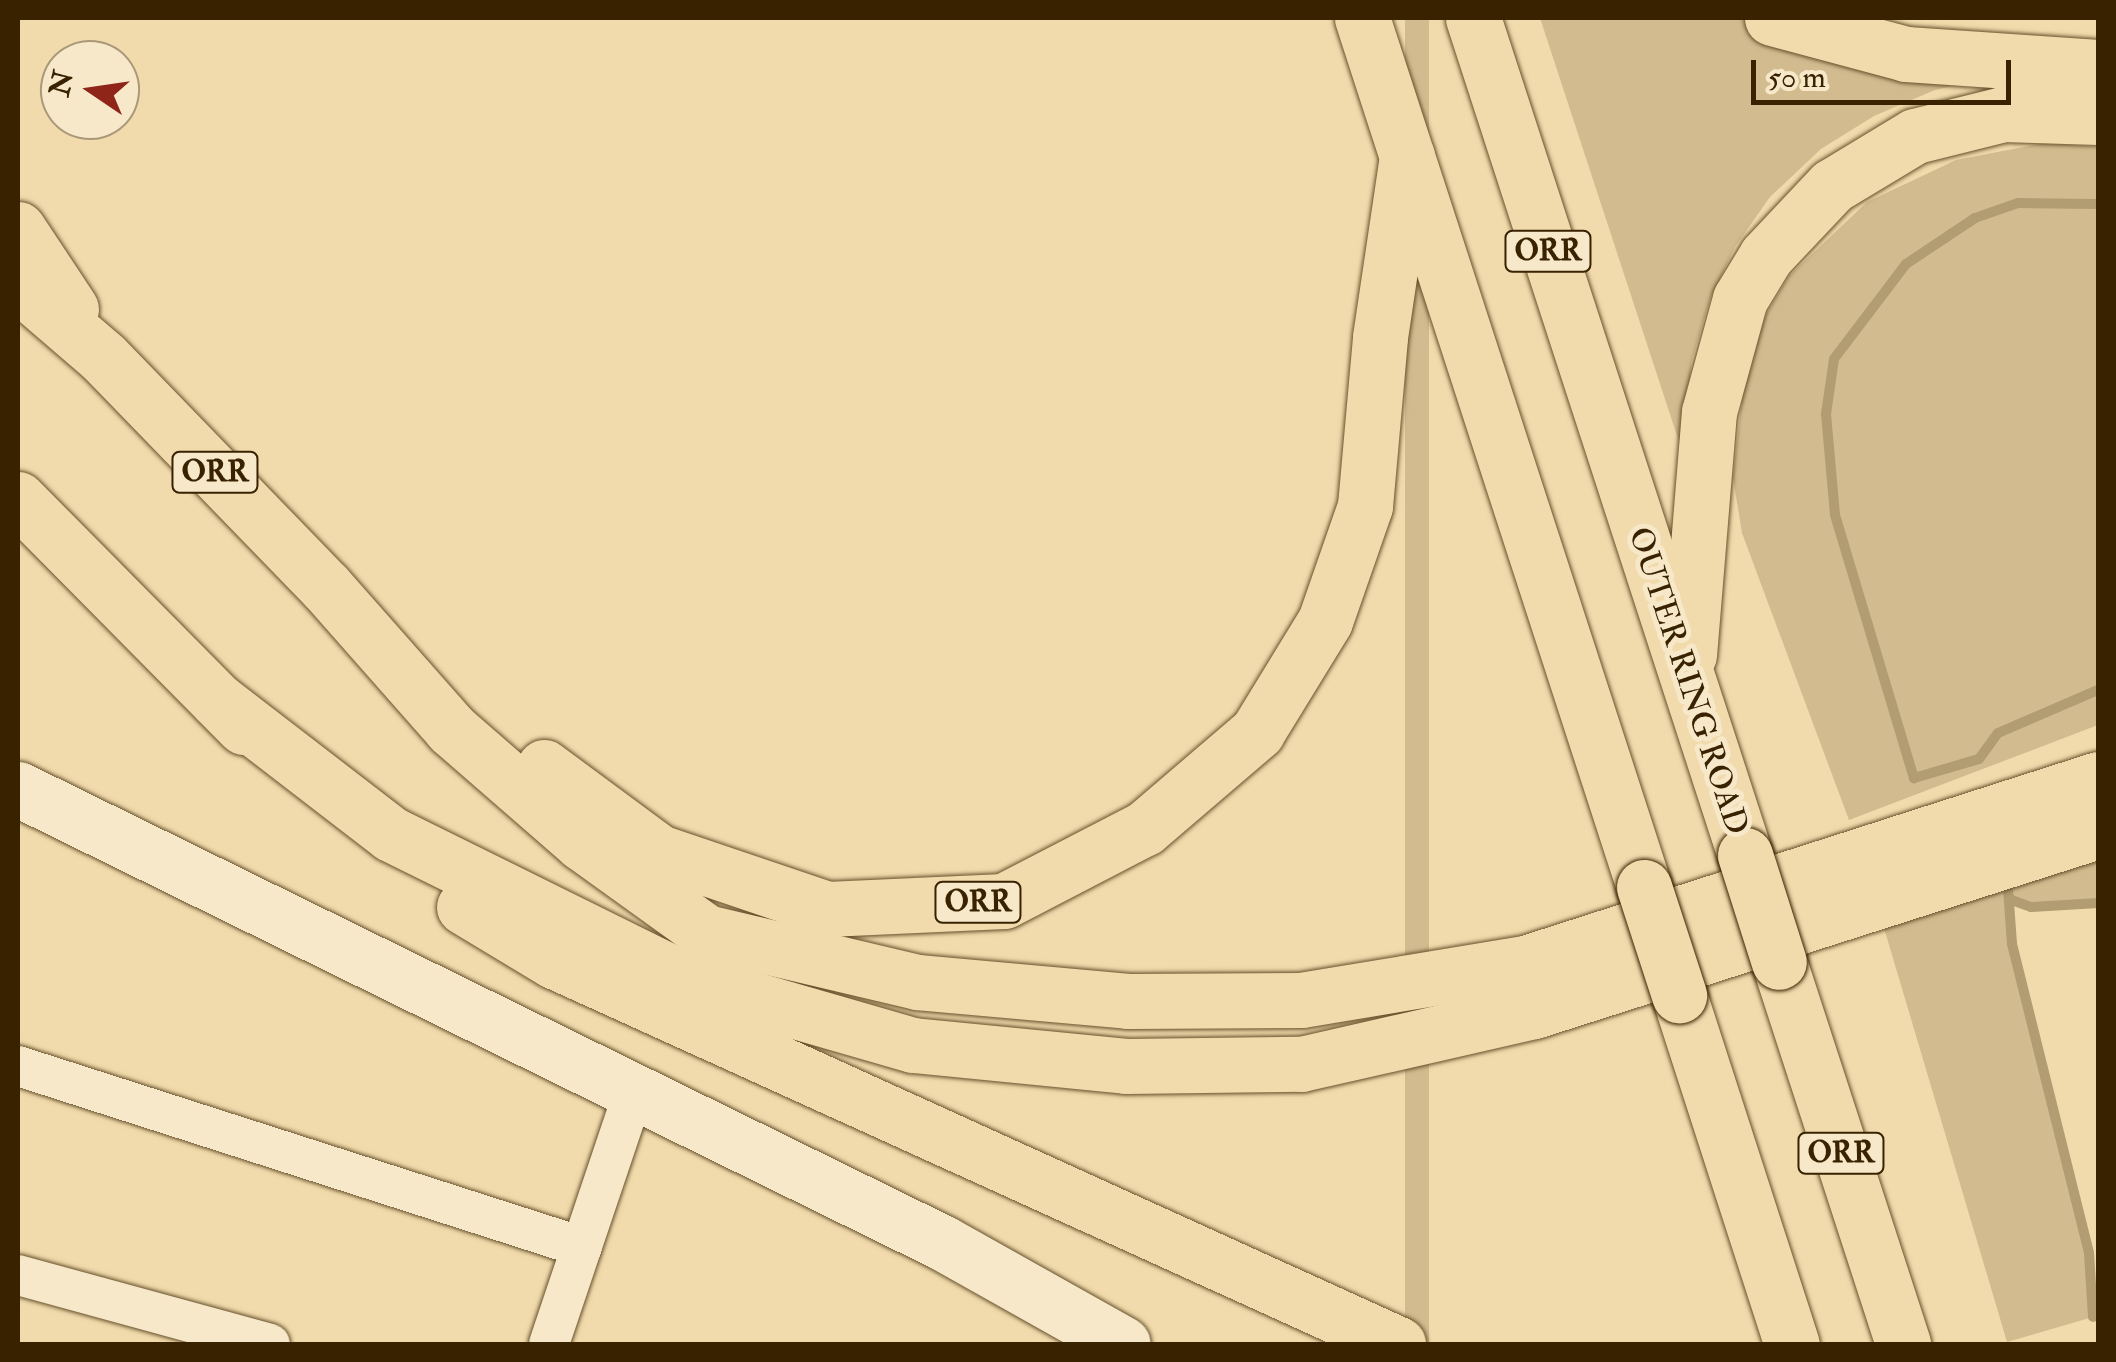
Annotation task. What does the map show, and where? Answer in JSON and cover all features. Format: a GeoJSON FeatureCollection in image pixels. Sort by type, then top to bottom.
{"type":"FeatureCollection","features":[{"type":"Feature","properties":{"kind":"highway"},"geometry":{"type":"LineString","coordinates":[[1362,18],[1792,1344]]}},
{"type":"Feature","properties":{"kind":"highway","name":"OUTER RING ROAD"},"geometry":{"type":"LineString","coordinates":[[1472,18],[1903,1344]]}},
{"type":"Feature","properties":{"kind":"highway"},"geometry":{"type":"LineString","coordinates":[[1772,18],[1906,54],[2098,67]]}},
{"type":"Feature","properties":{"kind":"highway"},"geometry":{"type":"LineString","coordinates":[[1687,678],[1710,412],[1740,299],[1766,256],[1832,186],[1915,136],[2003,114],[2098,117]]}},
{"type":"Feature","properties":{"kind":"highway","name":"ORR"},"geometry":{"type":"LineString","coordinates":[[326,587],[474,716],[659,852],[827,909],[1004,902],[1145,828],[1257,732],[1325,621],[1365,506],[1380,337],[1407,156]]}},
{"type":"Feature","properties":{"kind":"highway","name":"ORR"},"geometry":{"type":"LineString","coordinates":[[18,228],[104,358]]}},
{"type":"Feature","properties":{"kind":"highway","name":"ORR"},"geometry":{"type":"LineString","coordinates":[[18,284],[104,358],[326,587],[452,729],[582,843],[706,932],[916,982],[1128,1001],[1300,1000],[1529,987]]}},
{"type":"Feature","properties":{"kind":"highway"},"geometry":{"type":"LineString","coordinates":[[18,499],[364,847],[554,960],[1398,1344]]}},
{"type":"Feature","properties":{"kind":"highway"},"geometry":{"type":"LineString","coordinates":[[216,700],[391,834],[684,979],[913,1044],[1126,1066],[1301,1064],[1529,987],[2098,780]]}},
{"type":"Feature","properties":{"kind":"highway"},"geometry":{"type":"LineString","coordinates":[[1529,987],[2098,831]]}},
{"type":"Feature","properties":{"kind":"main road"},"geometry":{"type":"LineString","coordinates":[[18,790],[944,1244],[1123,1344]]}},
{"type":"Feature","properties":{"kind":"street"},"geometry":{"type":"LineString","coordinates":[[18,1066],[582,1247]]}},
{"type":"Feature","properties":{"kind":"street"},"geometry":{"type":"LineString","coordinates":[[549,1344],[634,1089]]}},
{"type":"Feature","properties":{"kind":"street"},"geometry":{"type":"LineString","coordinates":[[18,1275],[270,1344]]}},
{"type":"Feature","properties":{"kind":"shaded area"},"geometry":{"type":"Polygon","coordinates":[[[1405,18],[1429,18],[1429,1344],[1405,1344],[1405,18]]]}},
{"type":"Feature","properties":{"kind":"shaded area"},"geometry":{"type":"Polygon","coordinates":[[[1540,18],[1748,18],[1994,76],[1935,90],[1874,116],[1821,149],[1770,197],[1735,247],[1710,299],[1691,363],[1684,457],[1540,18]]]}},
{"type":"Feature","properties":{"kind":"shaded area"},"geometry":{"type":"Polygon","coordinates":[[[2044,143],[2098,147],[2098,725],[1849,820],[1742,533],[1733,478],[1745,372],[1762,321],[1789,276],[1867,202],[1956,160],[2044,143]]]}},
{"type":"Feature","properties":{"kind":"shaded area"},"geometry":{"type":"Polygon","coordinates":[[[2098,851],[2098,903],[2031,907],[2010,899],[2009,924],[2089,1253],[2093,1317],[2007,1342],[1884,928],[2098,851]]]}},
{"type":"Feature","properties":{"kind":"waterway"},"geometry":{"type":"LineString","coordinates":[[2098,204],[2018,203],[1975,218],[1906,264],[1834,359],[1826,414],[1835,515],[1914,778],[1979,759],[1998,733],[2098,690]]}},
{"type":"Feature","properties":{"kind":"waterway"},"geometry":{"type":"LineString","coordinates":[[2008,889],[2012,944],[2089,1253],[2093,1317]]}},
{"type":"Feature","properties":{"kind":"waterway"},"geometry":{"type":"LineString","coordinates":[[2009,899],[2031,907],[2098,903]]}}]}
